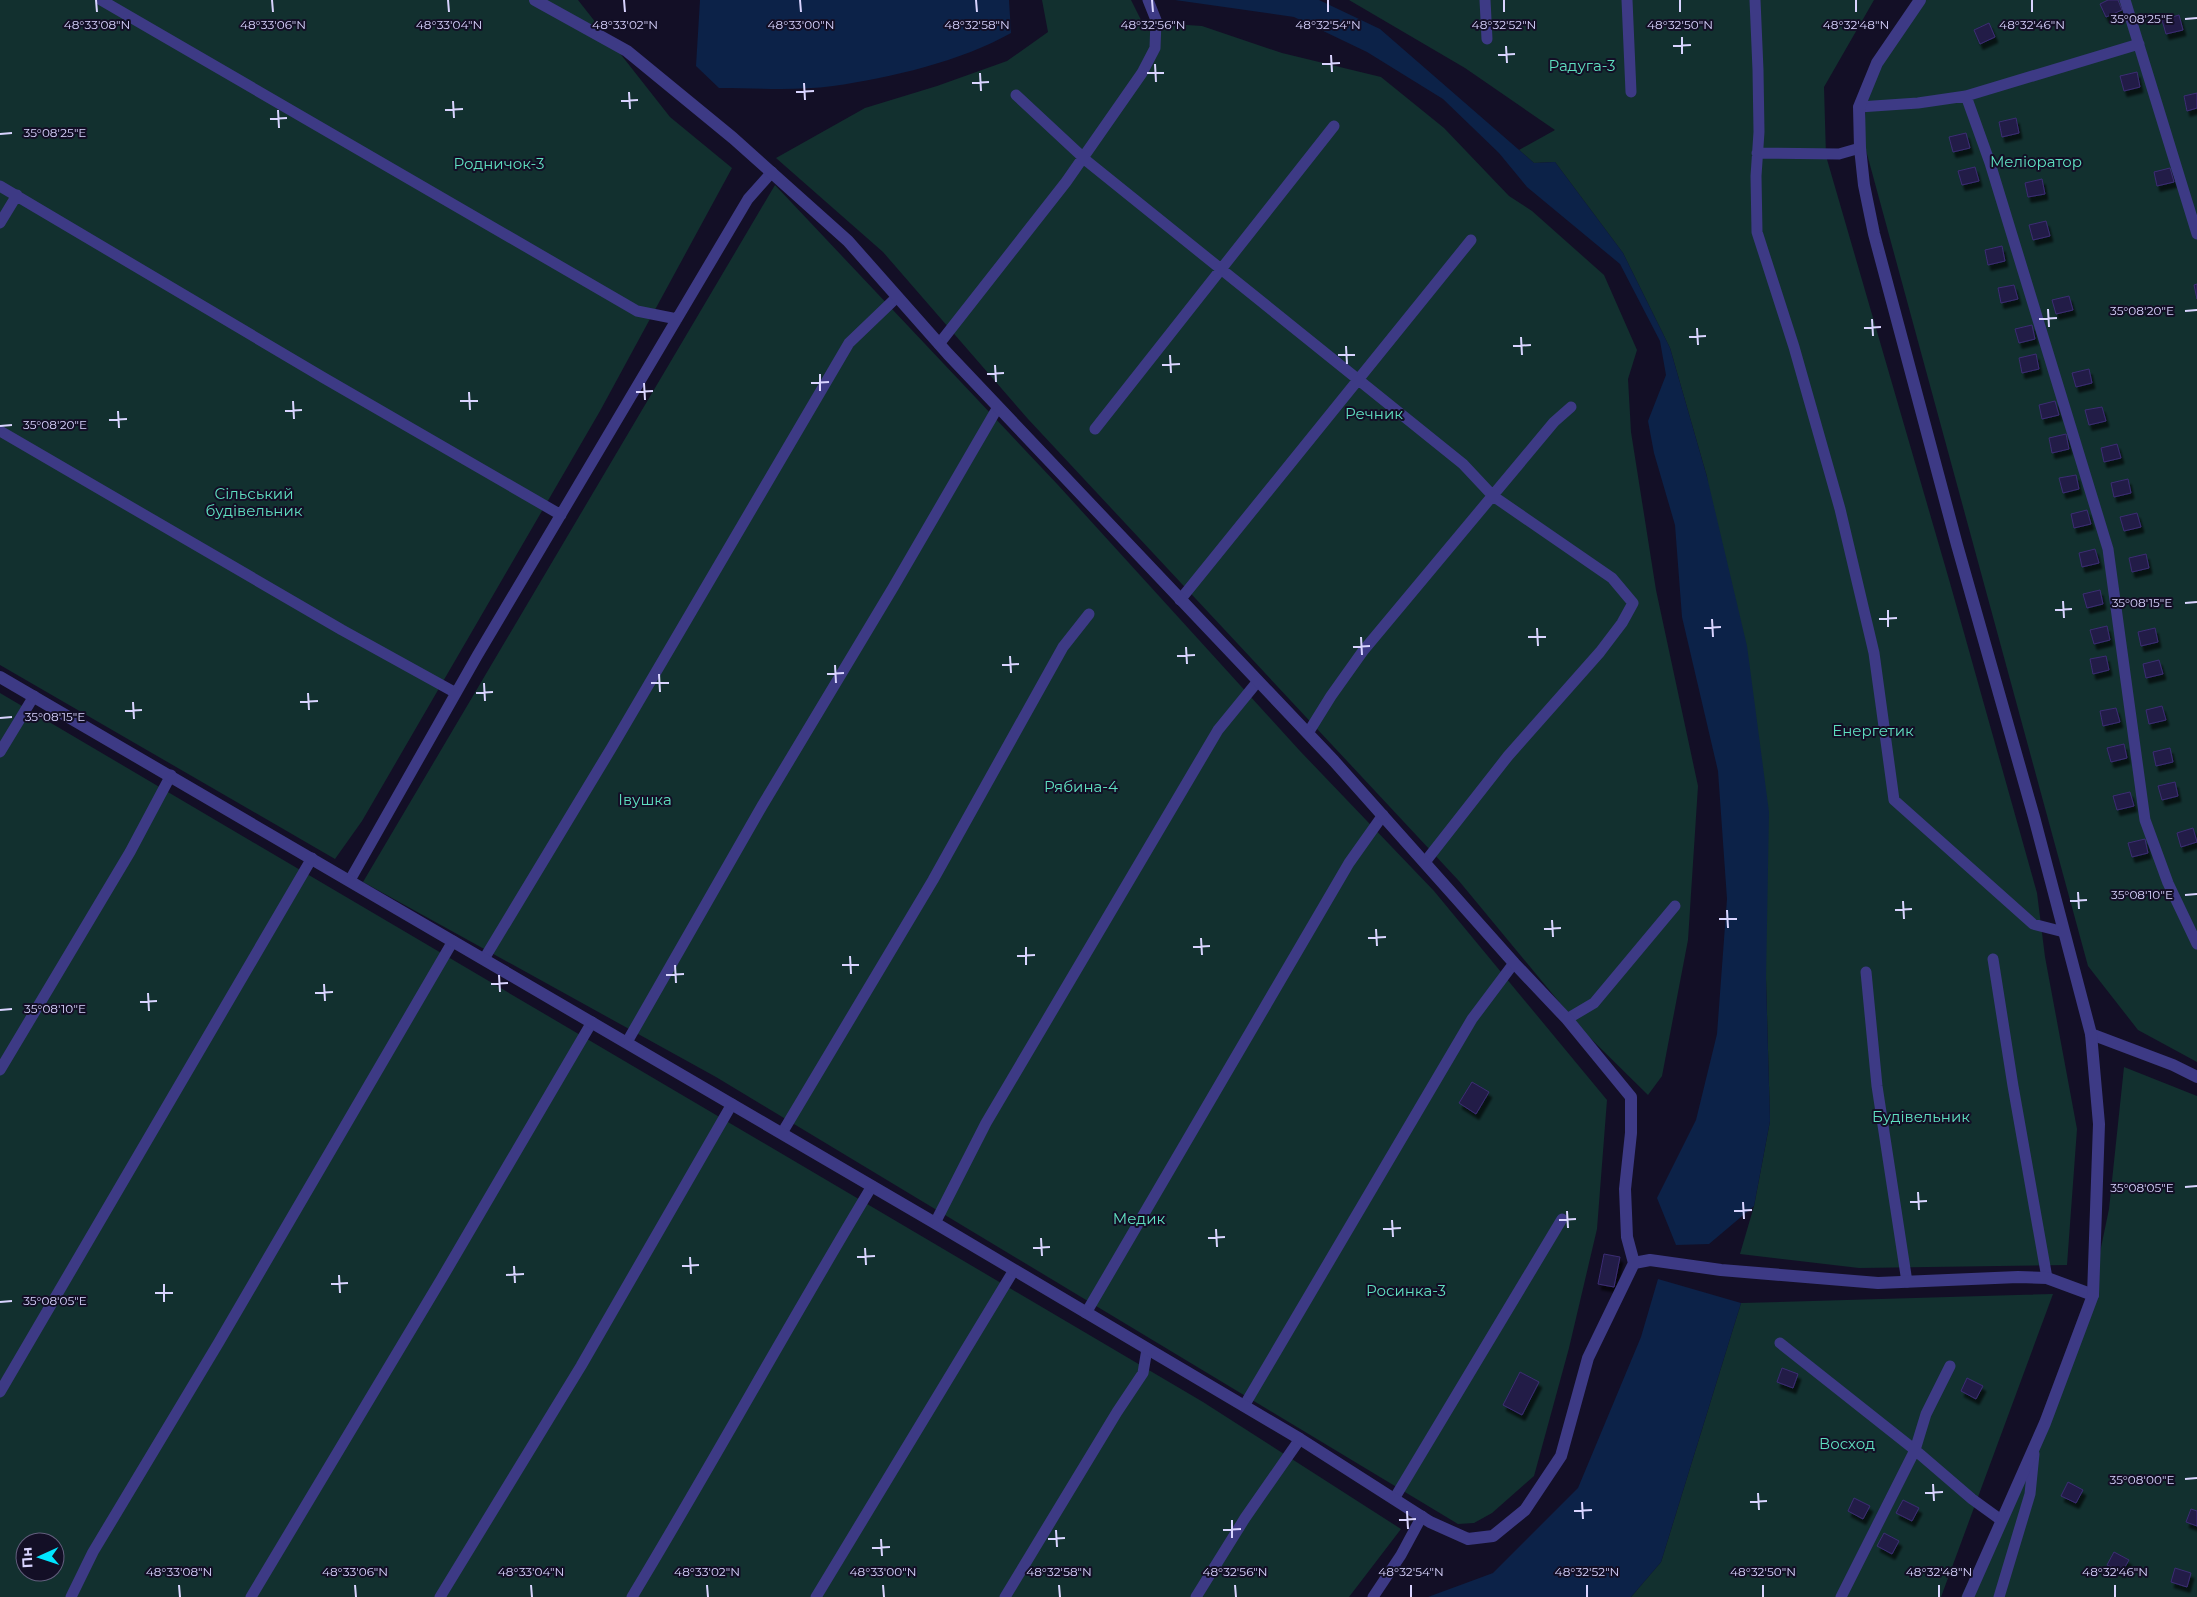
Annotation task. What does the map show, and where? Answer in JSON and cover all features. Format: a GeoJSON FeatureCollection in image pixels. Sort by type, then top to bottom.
{"type":"FeatureCollection","features":[{"type":"Feature","properties":{"kind":"street"},"geometry":{"type":"LineString","coordinates":[[0,677],[935,1223],[1300,1439],[1422,1516],[1468,1539],[1493,1536],[1525,1510],[1561,1456],[1588,1358],[1634,1263],[1627,1237],[1625,1188],[1632,1133],[1631,1097],[1566,1019],[1308,733],[939,344],[848,241],[733,138],[627,51],[536,0]]}},
{"type":"Feature","properties":{"kind":"street"},"geometry":{"type":"LineString","coordinates":[[1920,0],[1877,63],[1859,107],[1860,148],[1864,185],[1874,234],[1957,545],[2034,817],[2092,1034],[2099,1124],[2093,1294],[2045,1423],[1968,1597]]}},
{"type":"Feature","properties":{"kind":"street"},"geometry":{"type":"LineString","coordinates":[[2092,1034],[2173,1065],[2197,1077]]}},
{"type":"Feature","properties":{"kind":"street"},"geometry":{"type":"LineString","coordinates":[[1634,1263],[1650,1260],[1721,1270],[1878,1283],[2018,1277],[2047,1278],[2093,1294]]}},
{"type":"Feature","properties":{"kind":"lane"},"geometry":{"type":"LineString","coordinates":[[101,0],[637,311],[677,319]]}},
{"type":"Feature","properties":{"kind":"lane"},"geometry":{"type":"LineString","coordinates":[[939,344],[1066,182],[1142,73],[1155,48],[1156,20],[1148,0]]}},
{"type":"Feature","properties":{"kind":"lane"},"geometry":{"type":"LineString","coordinates":[[1485,0],[1487,39]]}},
{"type":"Feature","properties":{"kind":"lane"},"geometry":{"type":"LineString","coordinates":[[1627,0],[1631,92]]}},
{"type":"Feature","properties":{"kind":"lane"},"geometry":{"type":"LineString","coordinates":[[1755,0],[1758,70],[1757,232],[1794,347],[1840,510],[1874,654],[1894,800],[2033,924],[2064,932]]}},
{"type":"Feature","properties":{"kind":"lane"},"geometry":{"type":"LineString","coordinates":[[2125,0],[2197,234]]}},
{"type":"Feature","properties":{"kind":"lane"},"geometry":{"type":"LineString","coordinates":[[1859,107],[1918,103],[1966,96],[2139,44]]}},
{"type":"Feature","properties":{"kind":"lane"},"geometry":{"type":"LineString","coordinates":[[1016,95],[1082,157],[1463,464],[1493,496],[1612,578],[1633,603],[1622,623],[1600,652],[1508,756],[1425,862]]}},
{"type":"Feature","properties":{"kind":"lane"},"geometry":{"type":"LineString","coordinates":[[1966,96],[1993,173],[2108,549],[2145,820],[2168,883],[2197,944]]}},
{"type":"Feature","properties":{"kind":"lane"},"geometry":{"type":"LineString","coordinates":[[1095,429],[1334,126]]}},
{"type":"Feature","properties":{"kind":"lane"},"geometry":{"type":"LineString","coordinates":[[1757,153],[1838,154],[1860,148]]}},
{"type":"Feature","properties":{"kind":"lane"},"geometry":{"type":"LineString","coordinates":[[350,880],[456,693],[748,198],[772,172]]}},
{"type":"Feature","properties":{"kind":"lane"},"geometry":{"type":"LineString","coordinates":[[0,186],[315,373],[561,515]]}},
{"type":"Feature","properties":{"kind":"lane"},"geometry":{"type":"LineString","coordinates":[[0,223],[17,195]]}},
{"type":"Feature","properties":{"kind":"lane"},"geometry":{"type":"LineString","coordinates":[[1180,600],[1471,240]]}},
{"type":"Feature","properties":{"kind":"lane"},"geometry":{"type":"LineString","coordinates":[[484,959],[612,747],[849,343],[897,296]]}},
{"type":"Feature","properties":{"kind":"lane"},"geometry":{"type":"LineString","coordinates":[[627,1042],[762,806],[894,586],[998,407]]}},
{"type":"Feature","properties":{"kind":"lane"},"geometry":{"type":"LineString","coordinates":[[1308,733],[1331,696],[1363,651],[1554,422],[1571,407]]}},
{"type":"Feature","properties":{"kind":"lane"},"geometry":{"type":"LineString","coordinates":[[0,431],[342,630],[456,693]]}},
{"type":"Feature","properties":{"kind":"lane"},"geometry":{"type":"LineString","coordinates":[[782,1133],[933,880],[1063,647],[1089,614]]}},
{"type":"Feature","properties":{"kind":"lane"},"geometry":{"type":"LineString","coordinates":[[935,1223],[986,1123],[1218,730],[1258,682]]}},
{"type":"Feature","properties":{"kind":"lane"},"geometry":{"type":"LineString","coordinates":[[0,752],[34,696]]}},
{"type":"Feature","properties":{"kind":"lane"},"geometry":{"type":"LineString","coordinates":[[0,1070],[130,852],[170,775]]}},
{"type":"Feature","properties":{"kind":"lane"},"geometry":{"type":"LineString","coordinates":[[1086,1313],[1349,863],[1383,815]]}},
{"type":"Feature","properties":{"kind":"lane"},"geometry":{"type":"LineString","coordinates":[[0,1392],[312,858]]}},
{"type":"Feature","properties":{"kind":"lane"},"geometry":{"type":"LineString","coordinates":[[1566,1019],[1594,1003],[1675,906]]}},
{"type":"Feature","properties":{"kind":"lane"},"geometry":{"type":"LineString","coordinates":[[71,1597],[93,1552],[219,1342],[453,941]]}},
{"type":"Feature","properties":{"kind":"lane"},"geometry":{"type":"LineString","coordinates":[[1994,959],[2013,1086],[2047,1278]]}},
{"type":"Feature","properties":{"kind":"lane"},"geometry":{"type":"LineString","coordinates":[[1244,1406],[1472,1019],[1514,963]]}},
{"type":"Feature","properties":{"kind":"lane"},"geometry":{"type":"LineString","coordinates":[[1866,972],[1877,1086],[1908,1282]]}},
{"type":"Feature","properties":{"kind":"lane"},"geometry":{"type":"LineString","coordinates":[[251,1597],[442,1278],[592,1022]]}},
{"type":"Feature","properties":{"kind":"lane"},"geometry":{"type":"LineString","coordinates":[[440,1597],[581,1366],[732,1104]]}},
{"type":"Feature","properties":{"kind":"lane"},"geometry":{"type":"LineString","coordinates":[[632,1597],[690,1502],[820,1272],[872,1186]]}},
{"type":"Feature","properties":{"kind":"lane"},"geometry":{"type":"LineString","coordinates":[[1394,1499],[1562,1219]]}},
{"type":"Feature","properties":{"kind":"lane"},"geometry":{"type":"LineString","coordinates":[[816,1597],[1014,1270]]}},
{"type":"Feature","properties":{"kind":"lane"},"geometry":{"type":"LineString","coordinates":[[1780,1343],[1915,1450],[1972,1499],[2001,1520]]}},
{"type":"Feature","properties":{"kind":"lane"},"geometry":{"type":"LineString","coordinates":[[1005,1597],[1117,1412],[1143,1373],[1147,1349]]}},
{"type":"Feature","properties":{"kind":"lane"},"geometry":{"type":"LineString","coordinates":[[1841,1597],[1915,1450],[1926,1414],[1950,1366]]}},
{"type":"Feature","properties":{"kind":"lane"},"geometry":{"type":"LineString","coordinates":[[1999,1597],[2030,1494],[2034,1456],[2045,1423]]}},
{"type":"Feature","properties":{"kind":"lane"},"geometry":{"type":"LineString","coordinates":[[1196,1597],[1245,1518],[1300,1439]]}},
{"type":"Feature","properties":{"kind":"lane"},"geometry":{"type":"LineString","coordinates":[[1373,1597],[1422,1516]]}},
{"type":"Feature","properties":{"kind":"green space","name":"Сільський будівельник"},"geometry":{"type":"Polygon","coordinates":[[[0,0],[578,0],[670,117],[732,168],[600,411],[362,821],[335,859],[0,665],[0,0]]]}},
{"type":"Feature","properties":{"kind":"green space","name":"Речник"},"geometry":{"type":"Polygon","coordinates":[[[1042,0],[1131,0],[1142,22],[1202,26],[1282,53],[1381,77],[1444,128],[1509,196],[1532,211],[1604,275],[1637,350],[1628,379],[1631,432],[1656,590],[1698,786],[1688,940],[1662,1076],[1648,1095],[1584,1032],[1459,881],[1028,419],[883,252],[776,158],[865,108],[937,86],[1007,61],[1048,32],[1042,0]]]}},
{"type":"Feature","properties":{"kind":"green space"},"geometry":{"type":"Polygon","coordinates":[[[1349,0],[1874,0],[1824,87],[1826,156],[1950,583],[2037,893],[2045,957],[2077,1129],[2067,1265],[1859,1268],[1740,1254],[1754,1206],[1770,1121],[1766,979],[1707,477],[1670,348],[1623,253],[1555,162],[1534,163],[1519,150],[1555,130],[1465,68],[1349,0]]]}},
{"type":"Feature","properties":{"kind":"green space","name":"Меліоратор"},"geometry":{"type":"Polygon","coordinates":[[[1914,0],[2197,0],[2197,1062],[2138,1030],[2088,966],[1864,143],[1867,72],[1914,0]]]}},
{"type":"Feature","properties":{"kind":"green space"},"geometry":{"type":"Polygon","coordinates":[[[775,185],[1058,485],[1300,751],[1434,891],[1607,1100],[1597,1229],[1569,1348],[1534,1476],[1492,1513],[1474,1523],[1458,1524],[716,1077],[363,882],[775,185]]]}},
{"type":"Feature","properties":{"kind":"green space"},"geometry":{"type":"Polygon","coordinates":[[[0,693],[1203,1402],[1401,1529],[1349,1597],[0,1597],[0,693]]]}},
{"type":"Feature","properties":{"kind":"green space"},"geometry":{"type":"Polygon","coordinates":[[[2124,1067],[2197,1096],[2197,1597],[1961,1597],[2082,1339],[2109,1209],[2124,1067]]]}},
{"type":"Feature","properties":{"kind":"green space","name":"Восход"},"geometry":{"type":"Polygon","coordinates":[[[2053,1294],[1941,1597],[1631,1597],[1661,1562],[1741,1303],[2053,1294]]]}},
{"type":"Feature","properties":{"kind":"water"},"geometry":{"type":"Polygon","coordinates":[[[700,0],[1009,0],[1011,33],[971,52],[948,60],[878,78],[833,86],[805,88],[719,88],[696,66],[700,0]]]}},
{"type":"Feature","properties":{"kind":"water"},"geometry":{"type":"Polygon","coordinates":[[[1175,0],[1319,0],[1380,29],[1534,163],[1555,162],[1623,253],[1670,348],[1707,477],[1747,646],[1769,812],[1766,979],[1770,1121],[1754,1206],[1709,1244],[1676,1245],[1657,1198],[1696,1120],[1717,1034],[1727,899],[1718,771],[1682,617],[1675,525],[1654,453],[1648,421],[1666,375],[1660,341],[1620,264],[1527,187],[1499,153],[1443,99],[1367,52],[1294,17],[1175,0]]]}},
{"type":"Feature","properties":{"kind":"water"},"geometry":{"type":"Polygon","coordinates":[[[1658,1279],[1741,1303],[1661,1562],[1631,1597],[1428,1597],[1493,1573],[1578,1488],[1641,1337],[1658,1279]]]}},
{"type":"Feature","properties":{"kind":"building"},"geometry":{"type":"Polygon","coordinates":[[[2108,0],[2118,0],[2122,10],[2106,17],[2100,4],[2108,0]]]}},
{"type":"Feature","properties":{"kind":"building"},"geometry":{"type":"Polygon","coordinates":[[[2179,15],[2183,30],[2166,34],[2162,20],[2179,15]]]}},
{"type":"Feature","properties":{"kind":"building"},"geometry":{"type":"Polygon","coordinates":[[[1989,23],[1995,37],[1980,44],[1974,30],[1989,23]]]}},
{"type":"Feature","properties":{"kind":"building"},"geometry":{"type":"Polygon","coordinates":[[[2137,72],[2140,87],[2124,91],[2120,76],[2137,72]]]}},
{"type":"Feature","properties":{"kind":"building"},"geometry":{"type":"Polygon","coordinates":[[[2197,93],[2197,108],[2187,111],[2184,96],[2197,93]]]}},
{"type":"Feature","properties":{"kind":"building"},"geometry":{"type":"Polygon","coordinates":[[[2016,118],[2019,133],[2002,137],[1999,122],[2016,118]]]}},
{"type":"Feature","properties":{"kind":"building"},"geometry":{"type":"Polygon","coordinates":[[[1966,133],[1970,148],[1953,152],[1949,137],[1966,133]]]}},
{"type":"Feature","properties":{"kind":"building"},"geometry":{"type":"Polygon","coordinates":[[[1975,167],[1979,181],[1962,185],[1958,171],[1975,167]]]}},
{"type":"Feature","properties":{"kind":"building"},"geometry":{"type":"Polygon","coordinates":[[[2170,168],[2174,182],[2157,186],[2154,172],[2170,168]]]}},
{"type":"Feature","properties":{"kind":"building"},"geometry":{"type":"Polygon","coordinates":[[[2042,179],[2045,194],[2028,197],[2025,183],[2042,179]]]}},
{"type":"Feature","properties":{"kind":"building"},"geometry":{"type":"Polygon","coordinates":[[[2046,221],[2050,236],[2033,240],[2029,225],[2046,221]]]}},
{"type":"Feature","properties":{"kind":"building"},"geometry":{"type":"Polygon","coordinates":[[[2002,246],[2005,261],[1988,265],[1985,250],[2002,246]]]}},
{"type":"Feature","properties":{"kind":"building"},"geometry":{"type":"Polygon","coordinates":[[[2197,284],[2197,299],[2194,285],[2197,284]]]}},
{"type":"Feature","properties":{"kind":"building"},"geometry":{"type":"Polygon","coordinates":[[[2014,285],[2018,299],[2001,303],[1998,288],[2014,285]]]}},
{"type":"Feature","properties":{"kind":"building"},"geometry":{"type":"Polygon","coordinates":[[[2069,296],[2073,310],[2056,314],[2052,300],[2069,296]]]}},
{"type":"Feature","properties":{"kind":"building"},"geometry":{"type":"Polygon","coordinates":[[[2032,325],[2035,339],[2019,343],[2015,329],[2032,325]]]}},
{"type":"Feature","properties":{"kind":"building"},"geometry":{"type":"Polygon","coordinates":[[[2036,354],[2039,369],[2022,373],[2019,358],[2036,354]]]}},
{"type":"Feature","properties":{"kind":"building"},"geometry":{"type":"Polygon","coordinates":[[[2089,369],[2092,383],[2076,387],[2072,373],[2089,369]]]}},
{"type":"Feature","properties":{"kind":"building"},"geometry":{"type":"Polygon","coordinates":[[[2055,401],[2059,415],[2042,419],[2039,405],[2055,401]]]}},
{"type":"Feature","properties":{"kind":"building"},"geometry":{"type":"Polygon","coordinates":[[[2102,407],[2106,421],[2089,425],[2085,410],[2102,407]]]}},
{"type":"Feature","properties":{"kind":"building"},"geometry":{"type":"Polygon","coordinates":[[[2066,434],[2069,449],[2052,453],[2049,438],[2066,434]]]}},
{"type":"Feature","properties":{"kind":"building"},"geometry":{"type":"Polygon","coordinates":[[[2117,444],[2121,458],[2104,462],[2101,448],[2117,444]]]}},
{"type":"Feature","properties":{"kind":"building"},"geometry":{"type":"Polygon","coordinates":[[[2076,475],[2079,489],[2063,493],[2059,478],[2076,475]]]}},
{"type":"Feature","properties":{"kind":"building"},"geometry":{"type":"Polygon","coordinates":[[[2128,479],[2131,493],[2114,497],[2111,483],[2128,479]]]}},
{"type":"Feature","properties":{"kind":"building"},"geometry":{"type":"Polygon","coordinates":[[[2087,510],[2091,524],[2074,528],[2071,514],[2087,510]]]}},
{"type":"Feature","properties":{"kind":"building"},"geometry":{"type":"Polygon","coordinates":[[[2137,513],[2141,527],[2124,531],[2120,517],[2137,513]]]}},
{"type":"Feature","properties":{"kind":"building"},"geometry":{"type":"Polygon","coordinates":[[[2095,549],[2099,563],[2082,567],[2079,553],[2095,549]]]}},
{"type":"Feature","properties":{"kind":"building"},"geometry":{"type":"Polygon","coordinates":[[[2146,554],[2149,568],[2132,572],[2129,558],[2146,554]]]}},
{"type":"Feature","properties":{"kind":"building"},"geometry":{"type":"Polygon","coordinates":[[[2100,590],[2103,604],[2087,608],[2083,594],[2100,590]]]}},
{"type":"Feature","properties":{"kind":"building"},"geometry":{"type":"Polygon","coordinates":[[[2107,626],[2110,640],[2094,644],[2090,630],[2107,626]]]}},
{"type":"Feature","properties":{"kind":"building"},"geometry":{"type":"Polygon","coordinates":[[[2155,628],[2158,642],[2141,646],[2138,632],[2155,628]]]}},
{"type":"Feature","properties":{"kind":"building"},"geometry":{"type":"Polygon","coordinates":[[[2106,656],[2109,670],[2093,674],[2090,659],[2106,656]]]}},
{"type":"Feature","properties":{"kind":"building"},"geometry":{"type":"Polygon","coordinates":[[[2159,660],[2163,674],[2146,678],[2143,664],[2159,660]]]}},
{"type":"Feature","properties":{"kind":"building"},"geometry":{"type":"Polygon","coordinates":[[[2162,706],[2166,720],[2149,724],[2146,710],[2162,706]]]}},
{"type":"Feature","properties":{"kind":"building"},"geometry":{"type":"Polygon","coordinates":[[[2116,708],[2120,722],[2103,726],[2100,711],[2116,708]]]}},
{"type":"Feature","properties":{"kind":"building"},"geometry":{"type":"Polygon","coordinates":[[[2124,744],[2127,758],[2111,762],[2107,748],[2124,744]]]}},
{"type":"Feature","properties":{"kind":"building"},"geometry":{"type":"Polygon","coordinates":[[[2170,748],[2173,762],[2156,766],[2153,752],[2170,748]]]}},
{"type":"Feature","properties":{"kind":"building"},"geometry":{"type":"Polygon","coordinates":[[[2175,782],[2178,796],[2162,800],[2158,786],[2175,782]]]}},
{"type":"Feature","properties":{"kind":"building"},"geometry":{"type":"Polygon","coordinates":[[[2130,792],[2134,806],[2117,810],[2113,796],[2130,792]]]}},
{"type":"Feature","properties":{"kind":"building"},"geometry":{"type":"Polygon","coordinates":[[[2193,828],[2197,842],[2181,847],[2177,833],[2193,828]]]}},
{"type":"Feature","properties":{"kind":"building"},"geometry":{"type":"Polygon","coordinates":[[[2145,839],[2148,853],[2132,857],[2128,843],[2145,839]]]}},
{"type":"Feature","properties":{"kind":"building"},"geometry":{"type":"Polygon","coordinates":[[[1472,1082],[1489,1092],[1476,1114],[1459,1103],[1472,1082]]]}},
{"type":"Feature","properties":{"kind":"building"},"geometry":{"type":"Polygon","coordinates":[[[1604,1254],[1620,1257],[1614,1287],[1598,1284],[1604,1254]]]}},
{"type":"Feature","properties":{"kind":"building"},"geometry":{"type":"Polygon","coordinates":[[[1782,1368],[1798,1374],[1793,1388],[1777,1382],[1782,1368]]]}},
{"type":"Feature","properties":{"kind":"building"},"geometry":{"type":"Polygon","coordinates":[[[1520,1372],[1539,1382],[1522,1415],[1503,1405],[1520,1372]]]}},
{"type":"Feature","properties":{"kind":"building"},"geometry":{"type":"Polygon","coordinates":[[[1967,1378],[1983,1386],[1976,1399],[1961,1391],[1967,1378]]]}},
{"type":"Feature","properties":{"kind":"building"},"geometry":{"type":"Polygon","coordinates":[[[2068,1482],[2083,1490],[2076,1503],[2061,1496],[2068,1482]]]}},
{"type":"Feature","properties":{"kind":"building"},"geometry":{"type":"Polygon","coordinates":[[[1854,1498],[1870,1506],[1863,1519],[1848,1511],[1854,1498]]]}},
{"type":"Feature","properties":{"kind":"building"},"geometry":{"type":"Polygon","coordinates":[[[1903,1500],[1919,1508],[1912,1521],[1896,1513],[1903,1500]]]}},
{"type":"Feature","properties":{"kind":"building"},"geometry":{"type":"Polygon","coordinates":[[[2191,1509],[2197,1511],[2197,1526],[2186,1522],[2191,1509]]]}},
{"type":"Feature","properties":{"kind":"building"},"geometry":{"type":"Polygon","coordinates":[[[1884,1533],[1899,1541],[1892,1554],[1877,1546],[1884,1533]]]}},
{"type":"Feature","properties":{"kind":"building"},"geometry":{"type":"Polygon","coordinates":[[[2114,1552],[2129,1560],[2122,1572],[2107,1565],[2114,1552]]]}},
{"type":"Feature","properties":{"kind":"building"},"geometry":{"type":"Polygon","coordinates":[[[2175,1568],[2191,1573],[2187,1587],[2171,1582],[2175,1568]]]}},
{"type":"Feature","properties":{"kind":"park label","name":"Радуга-3"},"geometry":{"type":"Point","coordinates":[1582,65]}},
{"type":"Feature","properties":{"kind":"park label","name":"Родничок-3"},"geometry":{"type":"Point","coordinates":[499,163]}},
{"type":"Feature","properties":{"kind":"park label","name":"Енергетик"},"geometry":{"type":"Point","coordinates":[1873,730]}},
{"type":"Feature","properties":{"kind":"park label","name":"Рябина-4"},"geometry":{"type":"Point","coordinates":[1081,786]}},
{"type":"Feature","properties":{"kind":"park label","name":"Івушка"},"geometry":{"type":"Point","coordinates":[645,799]}},
{"type":"Feature","properties":{"kind":"park label","name":"Будівельник"},"geometry":{"type":"Point","coordinates":[1921,1116]}},
{"type":"Feature","properties":{"kind":"park label","name":"Медик"},"geometry":{"type":"Point","coordinates":[1139,1218]}},
{"type":"Feature","properties":{"kind":"park label","name":"Росинка-3"},"geometry":{"type":"Point","coordinates":[1406,1290]}}]}
